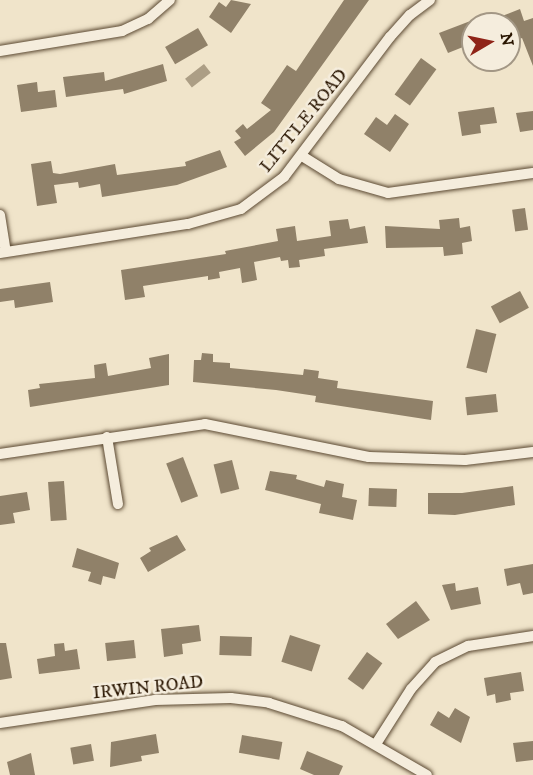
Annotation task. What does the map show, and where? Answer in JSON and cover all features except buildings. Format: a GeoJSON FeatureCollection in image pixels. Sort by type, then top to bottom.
{"type":"FeatureCollection","features":[{"type":"Feature","properties":{"kind":"street"},"geometry":{"type":"LineString","coordinates":[[0,51],[122,32],[147,19],[170,0]]}},
{"type":"Feature","properties":{"kind":"street","name":"LITTLE ROAD"},"geometry":{"type":"LineString","coordinates":[[3,253],[216,219],[264,194],[302,156],[390,37],[410,15],[430,0]]}},
{"type":"Feature","properties":{"kind":"street"},"geometry":{"type":"LineString","coordinates":[[302,156],[339,179],[388,193],[533,173]]}},
{"type":"Feature","properties":{"kind":"street"},"geometry":{"type":"LineString","coordinates":[[0,215],[3,253]]}},
{"type":"Feature","properties":{"kind":"street"},"geometry":{"type":"LineString","coordinates":[[0,454],[205,424],[369,457],[465,460],[533,452]]}},
{"type":"Feature","properties":{"kind":"street"},"geometry":{"type":"LineString","coordinates":[[107,437],[118,504]]}},
{"type":"Feature","properties":{"kind":"street"},"geometry":{"type":"LineString","coordinates":[[376,744],[411,689],[435,662],[468,646],[533,636]]}},
{"type":"Feature","properties":{"kind":"street","name":"IRWIN ROAD"},"geometry":{"type":"LineString","coordinates":[[0,723],[155,700],[231,698],[306,713],[376,744],[427,775]]}},
{"type":"Feature","properties":{"kind":"shaded area"},"geometry":{"type":"Polygon","coordinates":[[[204,64],[211,73],[192,87],[185,79],[204,64]]]}}]}
